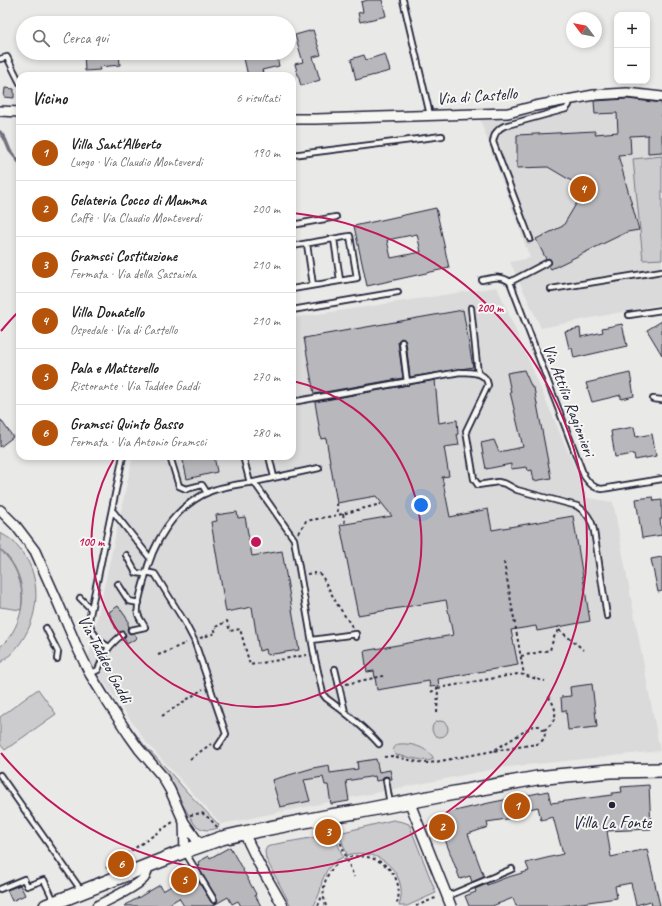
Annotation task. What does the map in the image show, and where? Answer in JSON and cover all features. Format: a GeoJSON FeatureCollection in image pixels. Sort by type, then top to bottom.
{"type":"FeatureCollection","features":[{"type":"Feature","properties":{"kind":"main road"},"geometry":{"type":"LineString","coordinates":[[50,904],[222,838],[244,833],[390,806],[409,801],[550,776],[610,771],[662,770]]}},
{"type":"Feature","properties":{"kind":"street","name":"Via di Castello"},"geometry":{"type":"LineString","coordinates":[[296,119],[508,113],[535,106],[594,95],[627,93],[662,97]]}},
{"type":"Feature","properties":{"kind":"street"},"geometry":{"type":"LineString","coordinates":[[0,111],[16,112]]}},
{"type":"Feature","properties":{"kind":"street","name":"Via Taddeo Gaddi"},"geometry":{"type":"LineString","coordinates":[[0,510],[16,526],[35,551],[77,648],[90,674],[139,749],[162,776],[184,820],[201,846]]}},
{"type":"Feature","properties":{"kind":"street"},"geometry":{"type":"LineString","coordinates":[[409,801],[451,906]]}},
{"type":"Feature","properties":{"kind":"street","name":"Via Taddeo Gaddi"},"geometry":{"type":"LineString","coordinates":[[184,820],[185,852]]}},
{"type":"Feature","properties":{"kind":"street"},"geometry":{"type":"LineString","coordinates":[[244,833],[282,906]]}},
{"type":"Feature","properties":{"kind":"street"},"geometry":{"type":"LineString","coordinates":[[97,906],[138,884],[145,877],[147,873],[147,866]]}},
{"type":"Feature","properties":{"kind":"lane"},"geometry":{"type":"LineString","coordinates":[[403,0],[430,115]]}},
{"type":"Feature","properties":{"kind":"lane"},"geometry":{"type":"LineString","coordinates":[[0,59],[7,57],[16,75]]}},
{"type":"Feature","properties":{"kind":"lane"},"geometry":{"type":"LineString","coordinates":[[530,239],[493,142],[494,135],[504,126],[566,109],[569,105],[567,100]]}},
{"type":"Feature","properties":{"kind":"lane"},"geometry":{"type":"LineString","coordinates":[[296,155],[442,136]]}},
{"type":"Feature","properties":{"kind":"lane"},"geometry":{"type":"LineString","coordinates":[[296,224],[336,217]]}},
{"type":"Feature","properties":{"kind":"lane"},"geometry":{"type":"LineString","coordinates":[[296,245],[350,236],[357,278],[296,288]]}},
{"type":"Feature","properties":{"kind":"lane"},"geometry":{"type":"LineString","coordinates":[[334,239],[340,280]]}},
{"type":"Feature","properties":{"kind":"lane"},"geometry":{"type":"LineString","coordinates":[[306,244],[313,285]]}},
{"type":"Feature","properties":{"kind":"lane"},"geometry":{"type":"LineString","coordinates":[[482,280],[501,277],[506,278],[510,282],[548,262]]}},
{"type":"Feature","properties":{"kind":"lane"},"geometry":{"type":"LineString","coordinates":[[551,290],[662,271]]}},
{"type":"Feature","properties":{"kind":"lane","name":"Via Attilio Ragionieri"},"geometry":{"type":"LineString","coordinates":[[510,282],[584,476],[588,482],[597,488],[602,489],[662,479]]}},
{"type":"Feature","properties":{"kind":"lane"},"geometry":{"type":"LineString","coordinates":[[296,309],[398,292]]}},
{"type":"Feature","properties":{"kind":"lane"},"geometry":{"type":"LineString","coordinates":[[471,308],[478,374]]}},
{"type":"Feature","properties":{"kind":"lane"},"geometry":{"type":"LineString","coordinates":[[629,315],[662,310]]}},
{"type":"Feature","properties":{"kind":"lane"},"geometry":{"type":"LineString","coordinates":[[402,342],[407,382]]}},
{"type":"Feature","properties":{"kind":"lane"},"geometry":{"type":"LineString","coordinates":[[296,401],[460,372],[481,374],[488,381],[488,385],[466,431],[474,479],[478,485],[498,482],[506,484],[517,490],[577,506],[587,513],[594,531],[607,616]]}},
{"type":"Feature","properties":{"kind":"lane"},"geometry":{"type":"LineString","coordinates":[[653,399],[662,400]]}},
{"type":"Feature","properties":{"kind":"lane"},"geometry":{"type":"LineString","coordinates":[[109,647],[98,639],[90,628],[89,620],[122,460]]}},
{"type":"Feature","properties":{"kind":"lane"},"geometry":{"type":"LineString","coordinates":[[171,460],[179,486],[186,489],[202,485],[207,493]]}},
{"type":"Feature","properties":{"kind":"lane"},"geometry":{"type":"LineString","coordinates":[[244,460],[252,482],[294,539],[314,654],[323,694],[370,734],[379,744]]}},
{"type":"Feature","properties":{"kind":"lane"},"geometry":{"type":"LineString","coordinates":[[270,460],[274,478]]}},
{"type":"Feature","properties":{"kind":"lane"},"geometry":{"type":"LineString","coordinates":[[131,630],[145,627],[137,612],[145,573],[153,550],[163,532],[176,516],[193,501],[220,488],[319,468]]}},
{"type":"Feature","properties":{"kind":"lane"},"geometry":{"type":"LineString","coordinates":[[112,510],[150,558]]}},
{"type":"Feature","properties":{"kind":"lane"},"geometry":{"type":"LineString","coordinates":[[126,555],[136,573],[155,574],[194,640],[226,734],[216,744]]}},
{"type":"Feature","properties":{"kind":"lane"},"geometry":{"type":"LineString","coordinates":[[118,584],[129,601],[139,603]]}},
{"type":"Feature","properties":{"kind":"lane"},"geometry":{"type":"LineString","coordinates":[[80,598],[91,609]]}},
{"type":"Feature","properties":{"kind":"lane"},"geometry":{"type":"LineString","coordinates":[[46,628],[58,652],[57,659]]}},
{"type":"Feature","properties":{"kind":"lane"},"geometry":{"type":"LineString","coordinates":[[90,674],[98,670],[104,653],[122,635]]}},
{"type":"Feature","properties":{"kind":"lane"},"geometry":{"type":"LineString","coordinates":[[312,640],[356,636]]}},
{"type":"Feature","properties":{"kind":"lane"},"geometry":{"type":"LineString","coordinates":[[336,669],[345,712]]}},
{"type":"Feature","properties":{"kind":"lane"},"geometry":{"type":"LineString","coordinates":[[0,775],[82,892]]}},
{"type":"Feature","properties":{"kind":"lane"},"geometry":{"type":"LineString","coordinates":[[386,780],[390,806]]}},
{"type":"Feature","properties":{"kind":"lane"},"geometry":{"type":"LineString","coordinates":[[185,852],[214,900]]}},
{"type":"Feature","properties":{"kind":"lane"},"geometry":{"type":"LineString","coordinates":[[447,895],[512,869]]}},
{"type":"Feature","properties":{"kind":"lane"},"geometry":{"type":"LineString","coordinates":[[0,889],[24,878],[27,886],[44,880],[50,904]]}},
{"type":"Feature","properties":{"kind":"path"},"geometry":{"type":"LineString","coordinates":[[337,503],[338,515]]}},
{"type":"Feature","properties":{"kind":"path"},"geometry":{"type":"LineString","coordinates":[[294,539],[306,521],[343,514],[381,504]]}},
{"type":"Feature","properties":{"kind":"path"},"geometry":{"type":"LineString","coordinates":[[343,514],[345,524]]}},
{"type":"Feature","properties":{"kind":"path"},"geometry":{"type":"LineString","coordinates":[[504,562],[524,675]]}},
{"type":"Feature","properties":{"kind":"path"},"geometry":{"type":"LineString","coordinates":[[300,575],[315,573],[320,574],[336,604],[356,636]]}},
{"type":"Feature","properties":{"kind":"path"},"geometry":{"type":"LineString","coordinates":[[158,655],[194,640],[216,633],[214,628],[227,621],[230,631],[240,629],[250,665],[314,654]]}},
{"type":"Feature","properties":{"kind":"path"},"geometry":{"type":"LineString","coordinates":[[521,656],[550,650],[554,636],[559,629],[584,650]]}},
{"type":"Feature","properties":{"kind":"path"},"geometry":{"type":"LineString","coordinates":[[432,692],[438,688],[518,674],[545,681]]}},
{"type":"Feature","properties":{"kind":"path"},"geometry":{"type":"LineString","coordinates":[[340,686],[383,676]]}},
{"type":"Feature","properties":{"kind":"path"},"geometry":{"type":"LineString","coordinates":[[162,716],[209,685]]}},
{"type":"Feature","properties":{"kind":"path"},"geometry":{"type":"LineString","coordinates":[[437,714],[438,688]]}},
{"type":"Feature","properties":{"kind":"path"},"geometry":{"type":"LineString","coordinates":[[544,730],[551,725],[555,716],[555,705],[547,695]]}},
{"type":"Feature","properties":{"kind":"path"},"geometry":{"type":"LineString","coordinates":[[384,758],[392,756],[430,763],[534,744],[540,742],[545,736],[544,730],[539,726],[534,726],[493,751]]}},
{"type":"Feature","properties":{"kind":"path"},"geometry":{"type":"LineString","coordinates":[[190,759],[216,744]]}},
{"type":"Feature","properties":{"kind":"path"},"geometry":{"type":"LineString","coordinates":[[105,869],[170,824],[184,820],[191,815],[202,813],[217,826],[222,838]]}},
{"type":"Feature","properties":{"kind":"path"},"geometry":{"type":"LineString","coordinates":[[330,816],[354,877]]}},
{"type":"Feature","properties":{"kind":"path"},"geometry":{"type":"LineString","coordinates":[[422,832],[444,823]]}},
{"type":"Feature","properties":{"kind":"path"},"geometry":{"type":"LineString","coordinates":[[318,906],[323,896],[325,882],[330,872],[341,861],[354,856],[369,857],[380,861],[389,868],[398,886],[396,906]]}},
{"type":"Feature","properties":{"kind":"path"},"geometry":{"type":"LineString","coordinates":[[416,906],[447,895]]}},
{"type":"Feature","properties":{"kind":"path"},"geometry":{"type":"LineString","coordinates":[[323,896],[326,906]]}},
{"type":"Feature","properties":{"kind":"shaded area"},"geometry":{"type":"Polygon","coordinates":[[[628,97],[662,99],[662,304],[541,328],[510,262],[530,258],[480,119],[594,98],[628,97]]]}},
{"type":"Feature","properties":{"kind":"shaded area"},"geometry":{"type":"Polygon","coordinates":[[[662,156],[662,259],[643,260],[633,159],[662,156]]]}},
{"type":"Feature","properties":{"kind":"shaded area"},"geometry":{"type":"Polygon","coordinates":[[[497,287],[588,498],[613,502],[660,751],[499,768],[221,824],[146,742],[88,660],[132,460],[296,460],[296,317],[497,287]]]}},
{"type":"Feature","properties":{"kind":"shaded area"},"geometry":{"type":"Polygon","coordinates":[[[0,533],[13,541],[28,561],[36,589],[33,617],[28,631],[11,654],[0,663],[0,647],[9,637],[21,611],[22,589],[15,567],[0,549],[0,533]]]}},
{"type":"Feature","properties":{"kind":"shaded area"},"geometry":{"type":"Polygon","coordinates":[[[0,550],[11,562],[21,585],[21,610],[0,607],[0,550]]]}},
{"type":"Feature","properties":{"kind":"shaded area"},"geometry":{"type":"Polygon","coordinates":[[[38,689],[56,714],[5,750],[0,744],[0,717],[38,689]]]}},
{"type":"Feature","properties":{"kind":"shaded area"},"geometry":{"type":"Polygon","coordinates":[[[124,718],[144,745],[219,825],[218,828],[206,830],[195,825],[167,779],[142,749],[123,720],[124,718]]]}},
{"type":"Feature","properties":{"kind":"shaded area"},"geometry":{"type":"Polygon","coordinates":[[[440,721],[446,723],[448,729],[446,735],[440,737],[434,735],[432,729],[434,723],[440,721]]]}},
{"type":"Feature","properties":{"kind":"shaded area"},"geometry":{"type":"Polygon","coordinates":[[[399,744],[408,744],[422,748],[433,757],[433,759],[428,761],[396,755],[394,749],[399,744]]]}},
{"type":"Feature","properties":{"kind":"shaded area"},"geometry":{"type":"Polygon","coordinates":[[[393,820],[409,824],[436,893],[407,906],[399,906],[401,894],[400,883],[396,873],[389,865],[370,855],[359,853],[347,855],[339,833],[393,820]]]}},
{"type":"Feature","properties":{"kind":"shaded area"},"geometry":{"type":"Polygon","coordinates":[[[334,834],[343,857],[334,862],[327,870],[314,906],[291,906],[266,859],[265,851],[267,847],[276,844],[334,834]]]}},
{"type":"Feature","properties":{"kind":"building"},"geometry":{"type":"Polygon","coordinates":[[[368,0],[382,0],[386,16],[360,22],[358,13],[363,12],[361,2],[368,0]]]}},
{"type":"Feature","properties":{"kind":"building"},"geometry":{"type":"Polygon","coordinates":[[[313,30],[321,55],[313,57],[320,80],[301,86],[295,64],[303,62],[296,35],[313,30]]]}},
{"type":"Feature","properties":{"kind":"building"},"geometry":{"type":"Polygon","coordinates":[[[385,54],[390,71],[356,80],[351,59],[364,55],[366,60],[385,54]]]}},
{"type":"Feature","properties":{"kind":"building"},"geometry":{"type":"Polygon","coordinates":[[[84,60],[120,60],[120,65],[99,67],[100,70],[85,71],[84,60]]]}},
{"type":"Feature","properties":{"kind":"building"},"geometry":{"type":"Polygon","coordinates":[[[244,60],[278,60],[279,66],[262,70],[263,72],[247,72],[244,60]]]}},
{"type":"Feature","properties":{"kind":"building"},"geometry":{"type":"Polygon","coordinates":[[[5,88],[14,89],[14,98],[4,97],[5,88]]]}},
{"type":"Feature","properties":{"kind":"building"},"geometry":{"type":"Polygon","coordinates":[[[627,99],[662,103],[662,152],[648,153],[648,135],[630,136],[631,154],[618,155],[639,230],[627,232],[551,269],[549,266],[551,264],[550,259],[546,259],[536,239],[563,226],[585,189],[548,167],[517,168],[517,135],[595,131],[595,134],[618,132],[617,113],[595,114],[594,101],[627,99]]]}},
{"type":"Feature","properties":{"kind":"building"},"geometry":{"type":"Polygon","coordinates":[[[436,208],[449,268],[367,286],[354,226],[436,208]],[[417,234],[387,240],[391,258],[421,252],[417,234]]]}},
{"type":"Feature","properties":{"kind":"building"},"geometry":{"type":"Polygon","coordinates":[[[463,310],[473,367],[410,377],[406,342],[401,338],[398,342],[403,378],[314,394],[304,338],[463,310]]]}},
{"type":"Feature","properties":{"kind":"building"},"geometry":{"type":"Polygon","coordinates":[[[662,321],[662,355],[647,330],[662,321]]]}},
{"type":"Feature","properties":{"kind":"building"},"geometry":{"type":"Polygon","coordinates":[[[622,324],[627,346],[574,358],[572,348],[569,348],[565,331],[580,328],[581,337],[603,332],[602,328],[622,324]]]}},
{"type":"Feature","properties":{"kind":"building"},"geometry":{"type":"Polygon","coordinates":[[[524,370],[532,388],[534,388],[551,478],[534,481],[532,470],[528,471],[527,467],[511,469],[511,464],[486,469],[481,443],[494,440],[499,452],[523,447],[507,373],[524,370]]]}},
{"type":"Feature","properties":{"kind":"building"},"geometry":{"type":"Polygon","coordinates":[[[630,373],[634,396],[621,399],[621,395],[592,402],[586,383],[630,373]]]}},
{"type":"Feature","properties":{"kind":"building"},"geometry":{"type":"Polygon","coordinates":[[[435,380],[439,423],[457,420],[459,445],[444,447],[449,476],[442,477],[450,517],[488,509],[492,530],[573,516],[590,621],[537,631],[536,626],[511,630],[518,665],[438,679],[439,686],[430,687],[429,681],[377,690],[374,671],[367,672],[364,651],[453,635],[446,600],[358,615],[340,525],[392,516],[376,496],[337,503],[326,438],[321,439],[315,402],[435,380]]]}},
{"type":"Feature","properties":{"kind":"building"},"geometry":{"type":"Polygon","coordinates":[[[0,419],[13,437],[0,447],[0,419]]]}},
{"type":"Feature","properties":{"kind":"building"},"geometry":{"type":"Polygon","coordinates":[[[634,427],[636,437],[652,434],[656,456],[635,460],[634,454],[615,457],[611,431],[634,427]]]}},
{"type":"Feature","properties":{"kind":"building"},"geometry":{"type":"Polygon","coordinates":[[[183,460],[215,460],[217,472],[187,479],[183,460]]]}},
{"type":"Feature","properties":{"kind":"building"},"geometry":{"type":"Polygon","coordinates":[[[653,497],[654,501],[662,500],[662,519],[660,519],[662,535],[642,538],[636,499],[653,497]]]}},
{"type":"Feature","properties":{"kind":"building"},"geometry":{"type":"Polygon","coordinates":[[[237,512],[238,518],[245,517],[252,556],[282,551],[299,650],[267,655],[266,649],[259,651],[252,607],[226,612],[211,522],[217,521],[216,515],[237,512]]]}},
{"type":"Feature","properties":{"kind":"building"},"geometry":{"type":"Polygon","coordinates":[[[662,557],[662,591],[658,592],[651,559],[662,557]]]}},
{"type":"Feature","properties":{"kind":"building"},"geometry":{"type":"Polygon","coordinates":[[[118,606],[128,620],[128,632],[130,634],[134,633],[137,638],[127,644],[124,638],[126,636],[125,633],[116,629],[109,612],[118,606]]]}},
{"type":"Feature","properties":{"kind":"building"},"geometry":{"type":"Polygon","coordinates":[[[592,684],[597,727],[568,730],[566,710],[562,711],[561,697],[571,696],[570,687],[592,684]]]}},
{"type":"Feature","properties":{"kind":"building"},"geometry":{"type":"Polygon","coordinates":[[[376,759],[379,772],[390,770],[392,779],[386,776],[383,777],[382,780],[376,781],[375,776],[346,781],[349,801],[331,804],[328,785],[325,785],[323,777],[304,780],[310,801],[280,807],[272,780],[329,765],[330,773],[358,769],[357,762],[376,759]]]}},
{"type":"Feature","properties":{"kind":"building"},"geometry":{"type":"Polygon","coordinates":[[[649,785],[651,829],[607,831],[611,857],[647,849],[660,906],[652,906],[651,901],[636,905],[631,883],[615,886],[617,898],[560,906],[516,906],[513,898],[492,906],[469,906],[465,896],[476,892],[475,889],[529,871],[526,863],[563,854],[553,817],[541,820],[538,807],[512,813],[513,818],[487,822],[488,827],[468,834],[484,877],[472,882],[470,876],[460,879],[438,821],[449,817],[448,814],[489,803],[548,791],[551,803],[612,795],[612,793],[622,792],[621,787],[649,785]]]}},
{"type":"Feature","properties":{"kind":"building"},"geometry":{"type":"Polygon","coordinates":[[[230,847],[261,906],[241,906],[238,901],[232,904],[228,897],[212,906],[184,906],[179,898],[166,906],[124,906],[160,885],[163,891],[192,871],[211,902],[216,903],[217,898],[198,867],[200,866],[198,862],[209,856],[210,858],[230,847]]]}},
{"type":"Feature","properties":{"kind":"building"},"geometry":{"type":"Polygon","coordinates":[[[20,885],[25,895],[12,901],[7,890],[20,885]]]}},
{"type":"Feature","properties":{"kind":"waterway"},"geometry":{"type":"LineString","coordinates":[[0,132],[10,151],[16,158]]}},
{"type":"Feature","properties":{"kind":"place","name":"Villa Donatello"},"geometry":{"type":"Point","coordinates":[583,189]}},
{"type":"Feature","properties":{"kind":"place","name":"Villa La Fonte"},"geometry":{"type":"Point","coordinates":[612,805]}},
{"type":"Feature","properties":{"kind":"place","name":"Villa Sant'Alberto"},"geometry":{"type":"Point","coordinates":[517,806]}},
{"type":"Feature","properties":{"kind":"place","name":"Gelateria Cocco di Mamma"},"geometry":{"type":"Point","coordinates":[442,827]}},
{"type":"Feature","properties":{"kind":"place","name":"Gramsci Costituzione"},"geometry":{"type":"Point","coordinates":[328,832]}},
{"type":"Feature","properties":{"kind":"place","name":"Gramsci Quinto Basso"},"geometry":{"type":"Point","coordinates":[121,864]}},
{"type":"Feature","properties":{"kind":"place","name":"Pala e Matterello"},"geometry":{"type":"Point","coordinates":[184,880]}}]}
